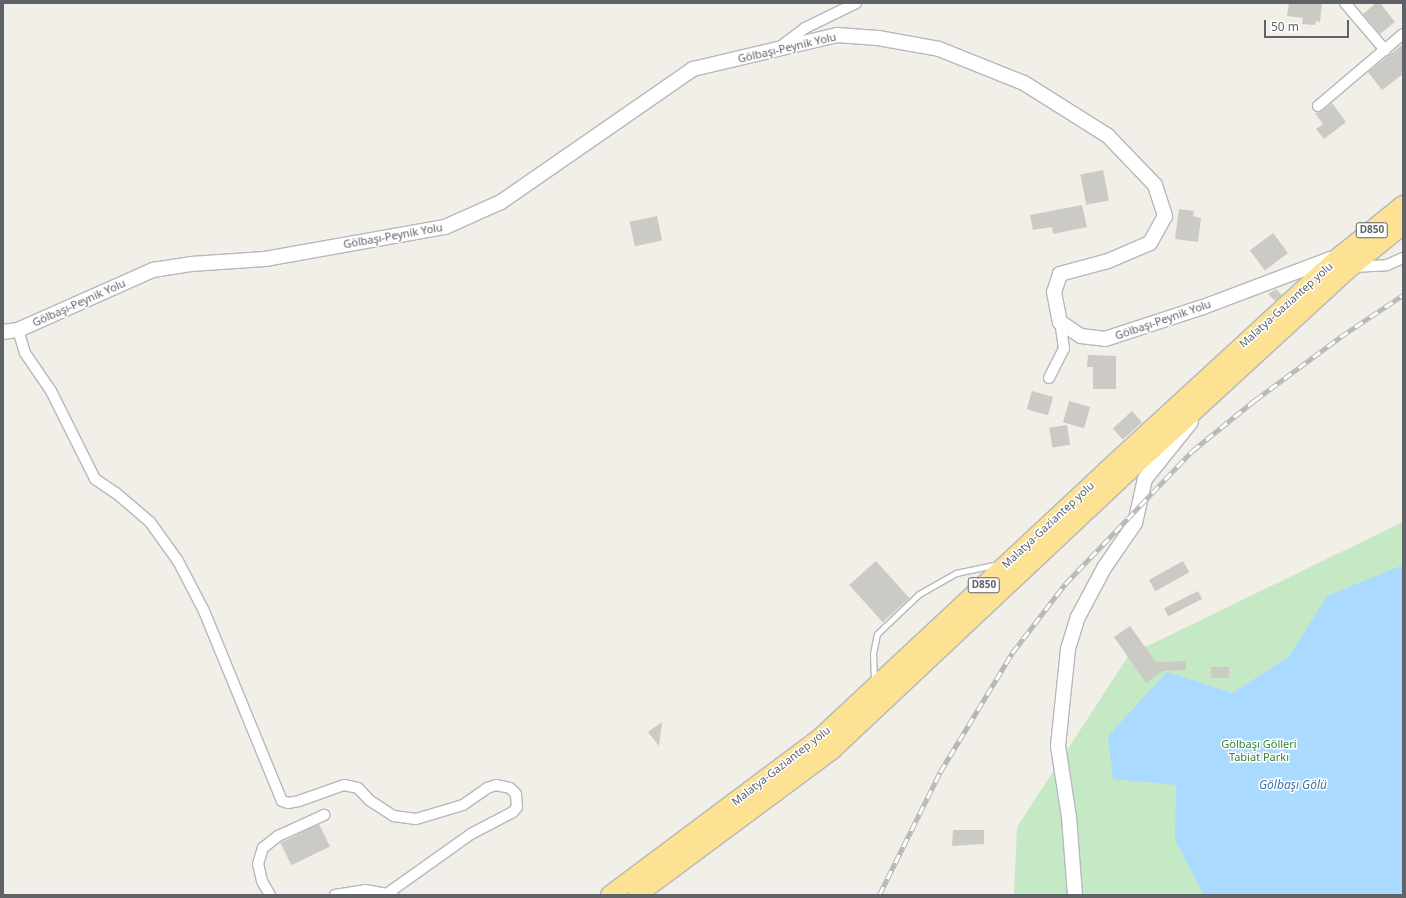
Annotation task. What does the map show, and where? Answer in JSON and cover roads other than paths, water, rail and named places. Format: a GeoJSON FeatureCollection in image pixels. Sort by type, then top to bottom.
{"type":"FeatureCollection","features":[{"type":"Feature","properties":{"kind":"highway","name":"Malatya-Gaziantep yolu"},"geometry":{"type":"LineString","coordinates":[[637,895],[832,750],[1211,396],[1403,205]]}},
{"type":"Feature","properties":{"kind":"highway","name":"Malatya-Gaziantep yolu"},"geometry":{"type":"LineString","coordinates":[[610,895],[821,737],[1009,562],[1346,261],[1403,226]]}},
{"type":"Feature","properties":{"kind":"street"},"geometry":{"type":"LineString","coordinates":[[777,50],[805,28],[856,3]]}},
{"type":"Feature","properties":{"kind":"street"},"geometry":{"type":"LineString","coordinates":[[1345,3],[1384,50]]}},
{"type":"Feature","properties":{"kind":"street"},"geometry":{"type":"LineString","coordinates":[[1318,106],[1403,34]]}},
{"type":"Feature","properties":{"kind":"street","name":"Gölbaşı-Peynik Yolu"},"geometry":{"type":"LineString","coordinates":[[3,332],[18,330],[153,270],[191,264],[266,259],[445,227],[501,202],[693,69],[837,36],[878,38],[939,49],[1024,83],[1108,136],[1155,185],[1165,216],[1150,243],[1108,261],[1060,274],[1054,292],[1060,322],[1081,336],[1105,339],[1346,261]]}},
{"type":"Feature","properties":{"kind":"street"},"geometry":{"type":"LineString","coordinates":[[1346,261],[1387,265],[1403,258]]}},
{"type":"Feature","properties":{"kind":"street"},"geometry":{"type":"LineString","coordinates":[[1049,378],[1064,349],[1060,322]]}},
{"type":"Feature","properties":{"kind":"street"},"geometry":{"type":"LineString","coordinates":[[18,330],[25,353],[50,391],[95,479],[116,493],[150,522],[178,561],[204,611],[282,801],[288,803],[299,801],[344,785],[358,788],[369,800],[394,816],[416,819],[463,805],[487,788],[496,785],[510,788],[516,794],[517,807],[513,812],[471,834],[390,894],[365,890],[335,895]]}},
{"type":"Feature","properties":{"kind":"street"},"geometry":{"type":"LineString","coordinates":[[1075,895],[1068,817],[1058,746],[1068,649],[1078,617],[1104,568],[1135,523],[1145,480],[1211,396]]}},
{"type":"Feature","properties":{"kind":"street"},"geometry":{"type":"LineString","coordinates":[[270,895],[262,881],[258,864],[263,848],[278,836],[324,815]]}},
{"type":"Feature","properties":{"kind":"lane"},"geometry":{"type":"LineString","coordinates":[[874,688],[872,654],[877,634],[920,594],[956,573],[1009,562]]}},
{"type":"Feature","properties":{"kind":"water","name":"Gölbaşı Gölü"},"geometry":{"type":"Polygon","coordinates":[[[1403,565],[1403,895],[1204,895],[1175,840],[1176,785],[1113,779],[1108,736],[1167,672],[1232,693],[1289,657],[1327,596],[1403,565]]]}},
{"type":"Feature","properties":{"kind":"railway"},"geometry":{"type":"LineString","coordinates":[[879,895],[940,772],[1012,653],[1065,584],[1192,451],[1255,400],[1340,337],[1403,295]]}},
{"type":"Feature","properties":{"kind":"park label","name":"Gölbaşı Gölleri Tabiat Parkı"},"geometry":{"type":"Point","coordinates":[1259,751]}}]}
